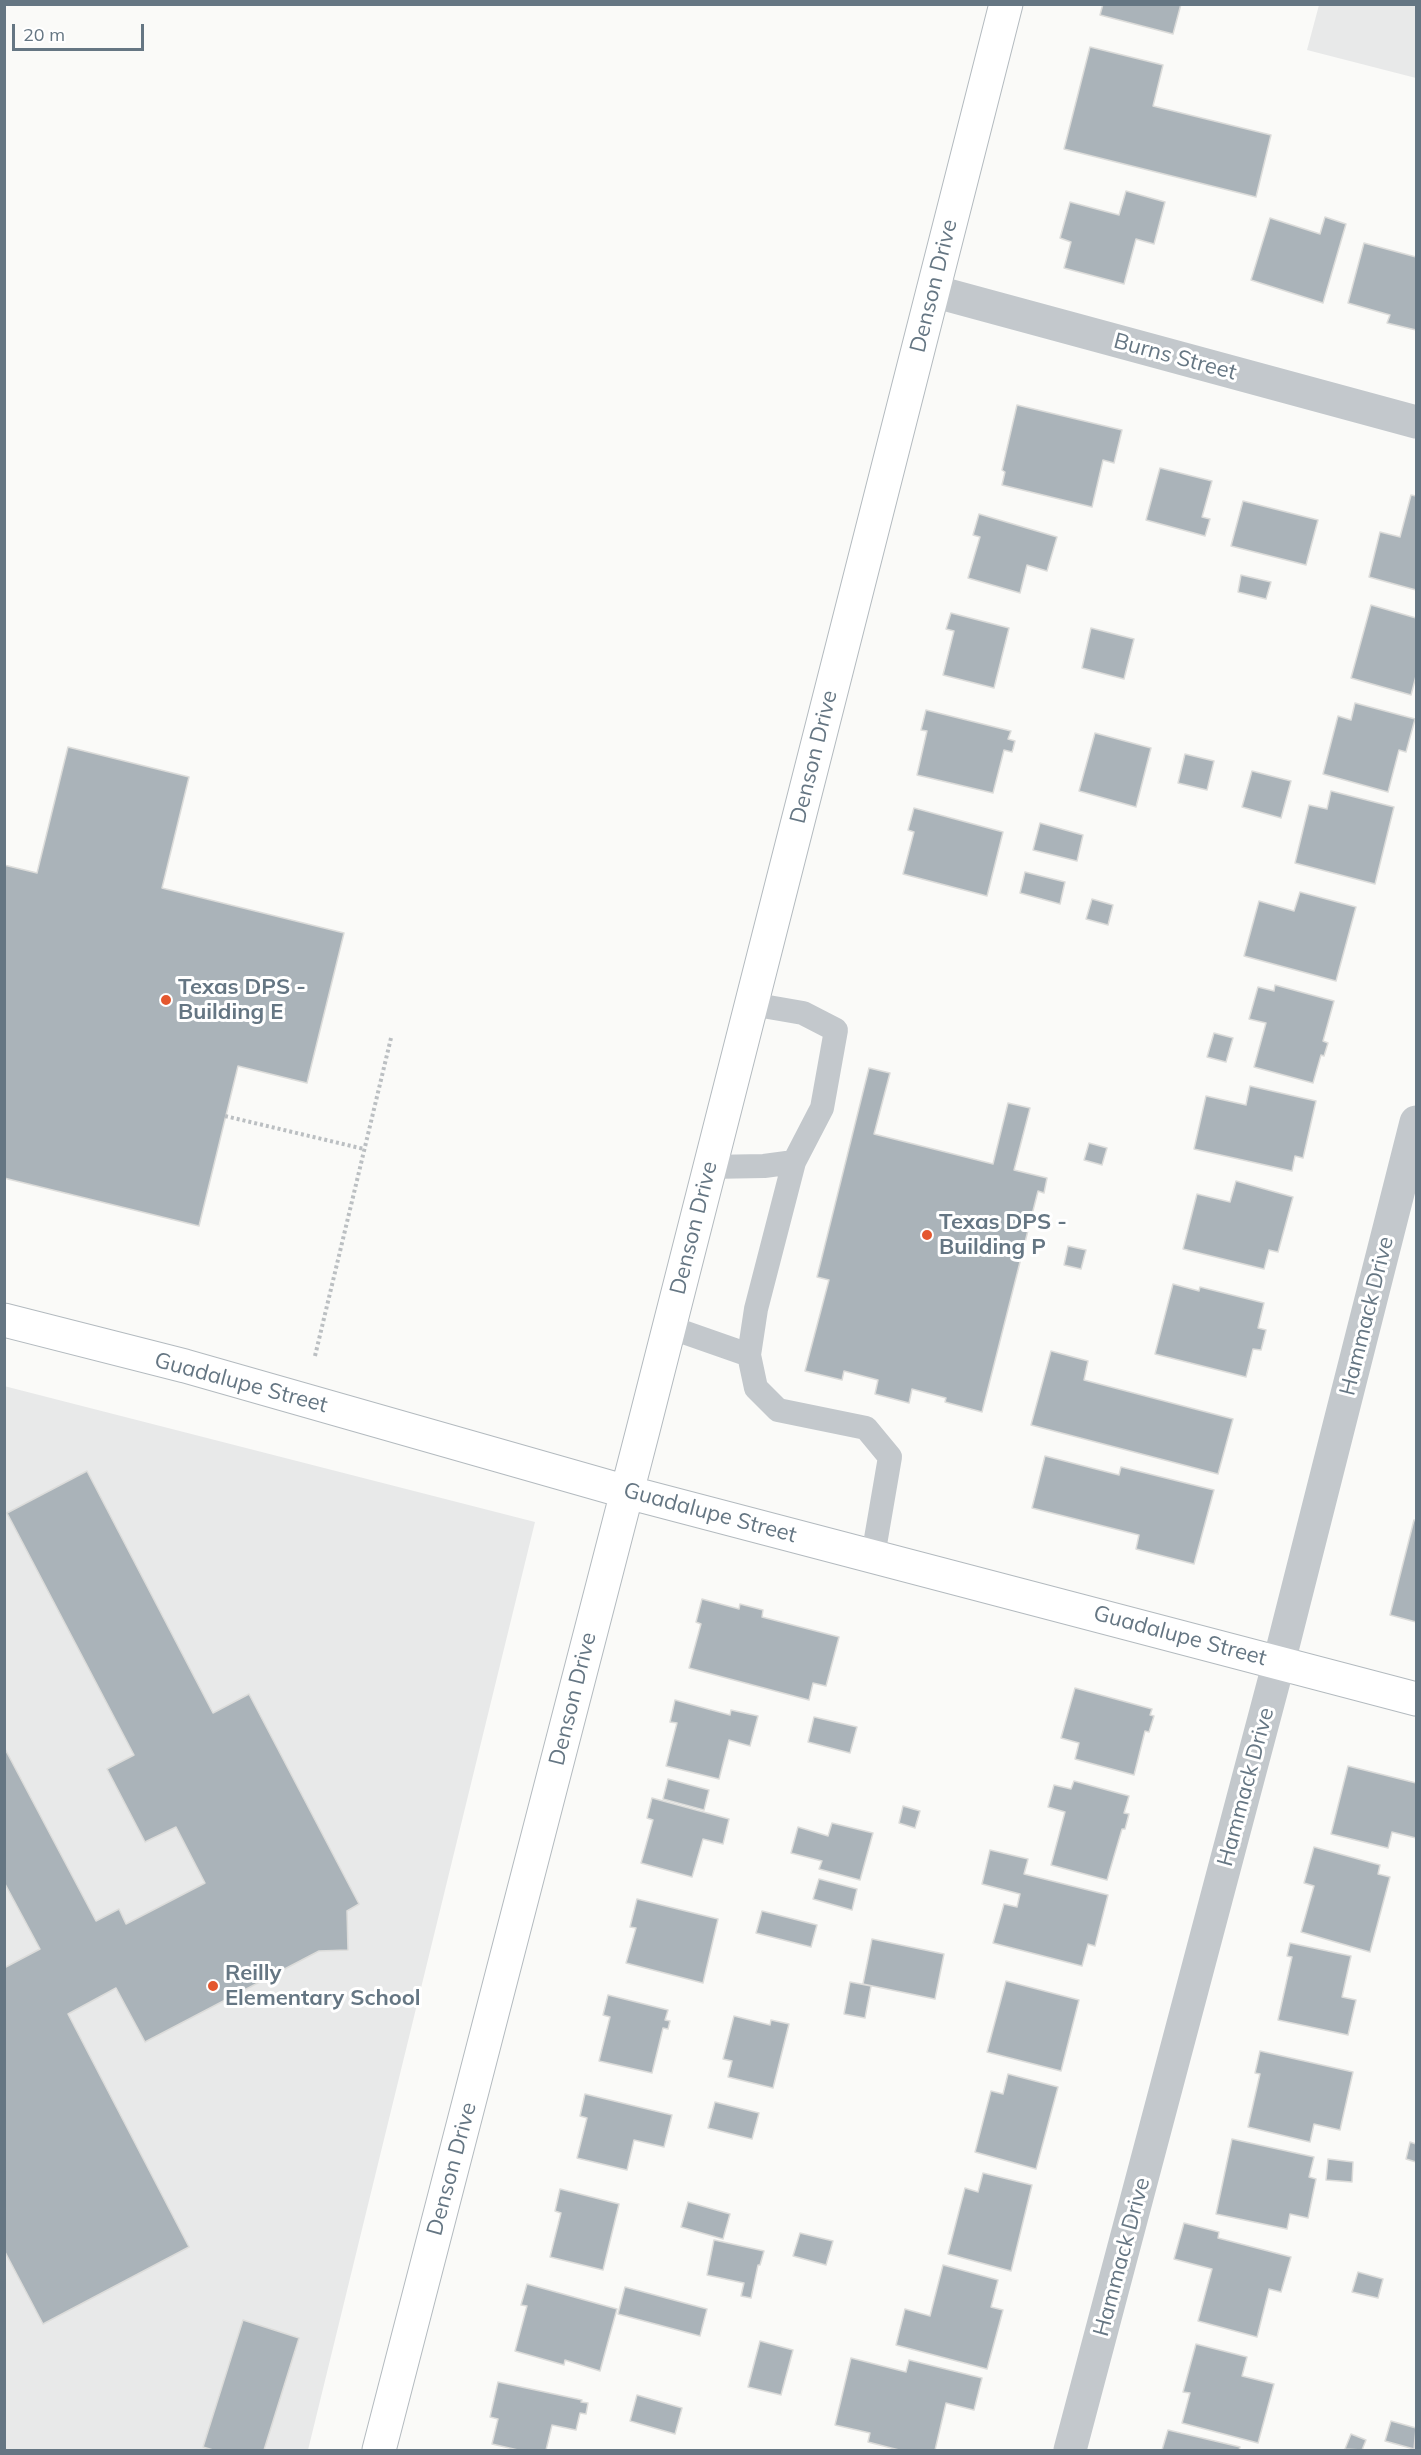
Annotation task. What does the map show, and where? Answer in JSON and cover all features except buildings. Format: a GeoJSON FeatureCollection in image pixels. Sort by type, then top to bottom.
{"type":"FeatureCollection","features":[{"type":"Feature","properties":{"kind":"street","name":"Denson Drive"},"geometry":{"type":"LineString","coordinates":[[379,2451],[627,1492],[1006,4]]}},
{"type":"Feature","properties":{"kind":"street","name":"Burns Street"},"geometry":{"type":"LineString","coordinates":[[933,291],[1416,422]]}},
{"type":"Feature","properties":{"kind":"street","name":"Hammack Drive"},"geometry":{"type":"LineString","coordinates":[[1070,2451],[1279,1662],[1416,1122]]}},
{"type":"Feature","properties":{"kind":"street","name":"Guadalupe Street"},"geometry":{"type":"LineString","coordinates":[[4,1320],[185,1366],[627,1492],[1416,1699]]}},
{"type":"Feature","properties":{"kind":"lane"},"geometry":{"type":"LineString","coordinates":[[752,1004],[803,1013],[836,1030],[822,1108],[794,1162],[756,1309],[749,1355],[756,1388],[778,1410],[866,1428],[890,1457],[873,1556]]}},
{"type":"Feature","properties":{"kind":"lane"},"geometry":{"type":"LineString","coordinates":[[710,1167],[764,1166],[794,1162]]}},
{"type":"Feature","properties":{"kind":"lane"},"geometry":{"type":"LineString","coordinates":[[669,1327],[749,1355]]}},
{"type":"Feature","properties":{"kind":"path"},"geometry":{"type":"LineString","coordinates":[[315,1356],[391,1038]]}},
{"type":"Feature","properties":{"kind":"path"},"geometry":{"type":"LineString","coordinates":[[225,1116],[364,1149]]}},
{"type":"Feature","properties":{"kind":"shaded area"},"geometry":{"type":"Polygon","coordinates":[[[1319,5],[1416,5],[1416,78],[1307,50],[1319,5]]]}},
{"type":"Feature","properties":{"kind":"shaded area","name":"Reilly Elementary School"},"geometry":{"type":"Polygon","coordinates":[[[4,1386],[535,1522],[308,2450],[5,2450],[4,1386]]]}},
{"type":"Feature","properties":{"kind":"place","name":"Texas DPS - Building E"},"geometry":{"type":"Point","coordinates":[166,1000]}},
{"type":"Feature","properties":{"kind":"place","name":"Texas DPS - Building P"},"geometry":{"type":"Point","coordinates":[927,1235]}},
{"type":"Feature","properties":{"kind":"place","name":"Reilly Elementary School"},"geometry":{"type":"Point","coordinates":[213,1986]}}]}
